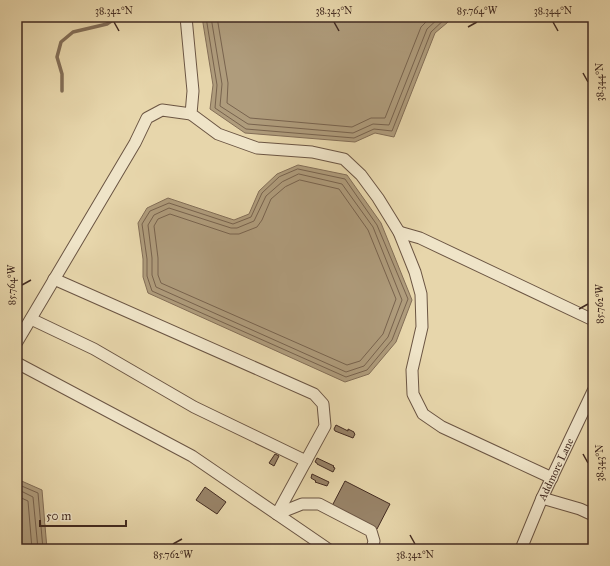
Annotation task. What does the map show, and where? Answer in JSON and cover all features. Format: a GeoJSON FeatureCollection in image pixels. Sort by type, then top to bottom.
{"type":"FeatureCollection","features":[{"type":"Feature","properties":{"kind":"street"},"geometry":{"type":"LineString","coordinates":[[186,17],[193,90],[191,114]]}},
{"type":"Feature","properties":{"kind":"street"},"geometry":{"type":"LineString","coordinates":[[17,342],[135,142],[147,118],[162,110],[191,114],[218,134],[257,148],[312,152],[344,159],[361,175],[378,198],[399,232],[422,294],[422,327],[412,370],[413,394],[423,414],[442,427],[552,478]]}},
{"type":"Feature","properties":{"kind":"street"},"geometry":{"type":"LineString","coordinates":[[399,232],[420,238],[593,320]]}},
{"type":"Feature","properties":{"kind":"street"},"geometry":{"type":"LineString","coordinates":[[54,279],[314,394],[323,404],[325,426],[277,514]]}},
{"type":"Feature","properties":{"kind":"street"},"geometry":{"type":"LineString","coordinates":[[31,319],[94,348],[194,407],[306,461]]}},
{"type":"Feature","properties":{"kind":"street"},"geometry":{"type":"LineString","coordinates":[[17,363],[192,456],[328,549]]}},
{"type":"Feature","properties":{"kind":"street","name":"Addmore Lane"},"geometry":{"type":"LineString","coordinates":[[521,549],[542,498],[593,390]]}},
{"type":"Feature","properties":{"kind":"street"},"geometry":{"type":"LineString","coordinates":[[542,498],[580,509],[593,515]]}},
{"type":"Feature","properties":{"kind":"street"},"geometry":{"type":"LineString","coordinates":[[277,514],[302,504],[319,504],[371,531],[374,541],[372,549]]}},
{"type":"Feature","properties":{"kind":"water"},"geometry":{"type":"Polygon","coordinates":[[[202,17],[454,17],[435,33],[394,137],[375,133],[355,142],[245,133],[210,109],[213,85],[202,17]]]}},
{"type":"Feature","properties":{"kind":"water"},"geometry":{"type":"Polygon","coordinates":[[[298,165],[347,175],[381,223],[412,300],[396,342],[369,374],[345,382],[148,293],[143,277],[143,259],[138,223],[147,208],[168,198],[234,220],[249,214],[259,191],[277,174],[298,165]]]}},
{"type":"Feature","properties":{"kind":"water"},"geometry":{"type":"Polygon","coordinates":[[[17,479],[42,490],[47,549],[17,549],[17,479]]]}},
{"type":"Feature","properties":{"kind":"building"},"geometry":{"type":"Polygon","coordinates":[[[336,425],[348,431],[348,429],[354,432],[355,434],[353,438],[335,431],[334,429],[336,425]]]}},
{"type":"Feature","properties":{"kind":"building"},"geometry":{"type":"Polygon","coordinates":[[[275,454],[279,456],[274,466],[269,463],[275,454]]]}},
{"type":"Feature","properties":{"kind":"building"},"geometry":{"type":"Polygon","coordinates":[[[317,458],[334,466],[333,467],[335,468],[333,472],[317,464],[315,462],[317,458]]]}},
{"type":"Feature","properties":{"kind":"building"},"geometry":{"type":"Polygon","coordinates":[[[312,474],[329,482],[327,486],[315,482],[316,481],[311,478],[312,474]]]}},
{"type":"Feature","properties":{"kind":"building"},"geometry":{"type":"Polygon","coordinates":[[[345,481],[390,504],[377,529],[332,506],[345,481]]]}},
{"type":"Feature","properties":{"kind":"building"},"geometry":{"type":"Polygon","coordinates":[[[205,487],[226,502],[217,514],[196,500],[205,487]]]}},
{"type":"Feature","properties":{"kind":"waterway"},"geometry":{"type":"LineString","coordinates":[[62,91],[62,74],[57,57],[61,42],[73,32],[107,24],[117,17]]}}]}
